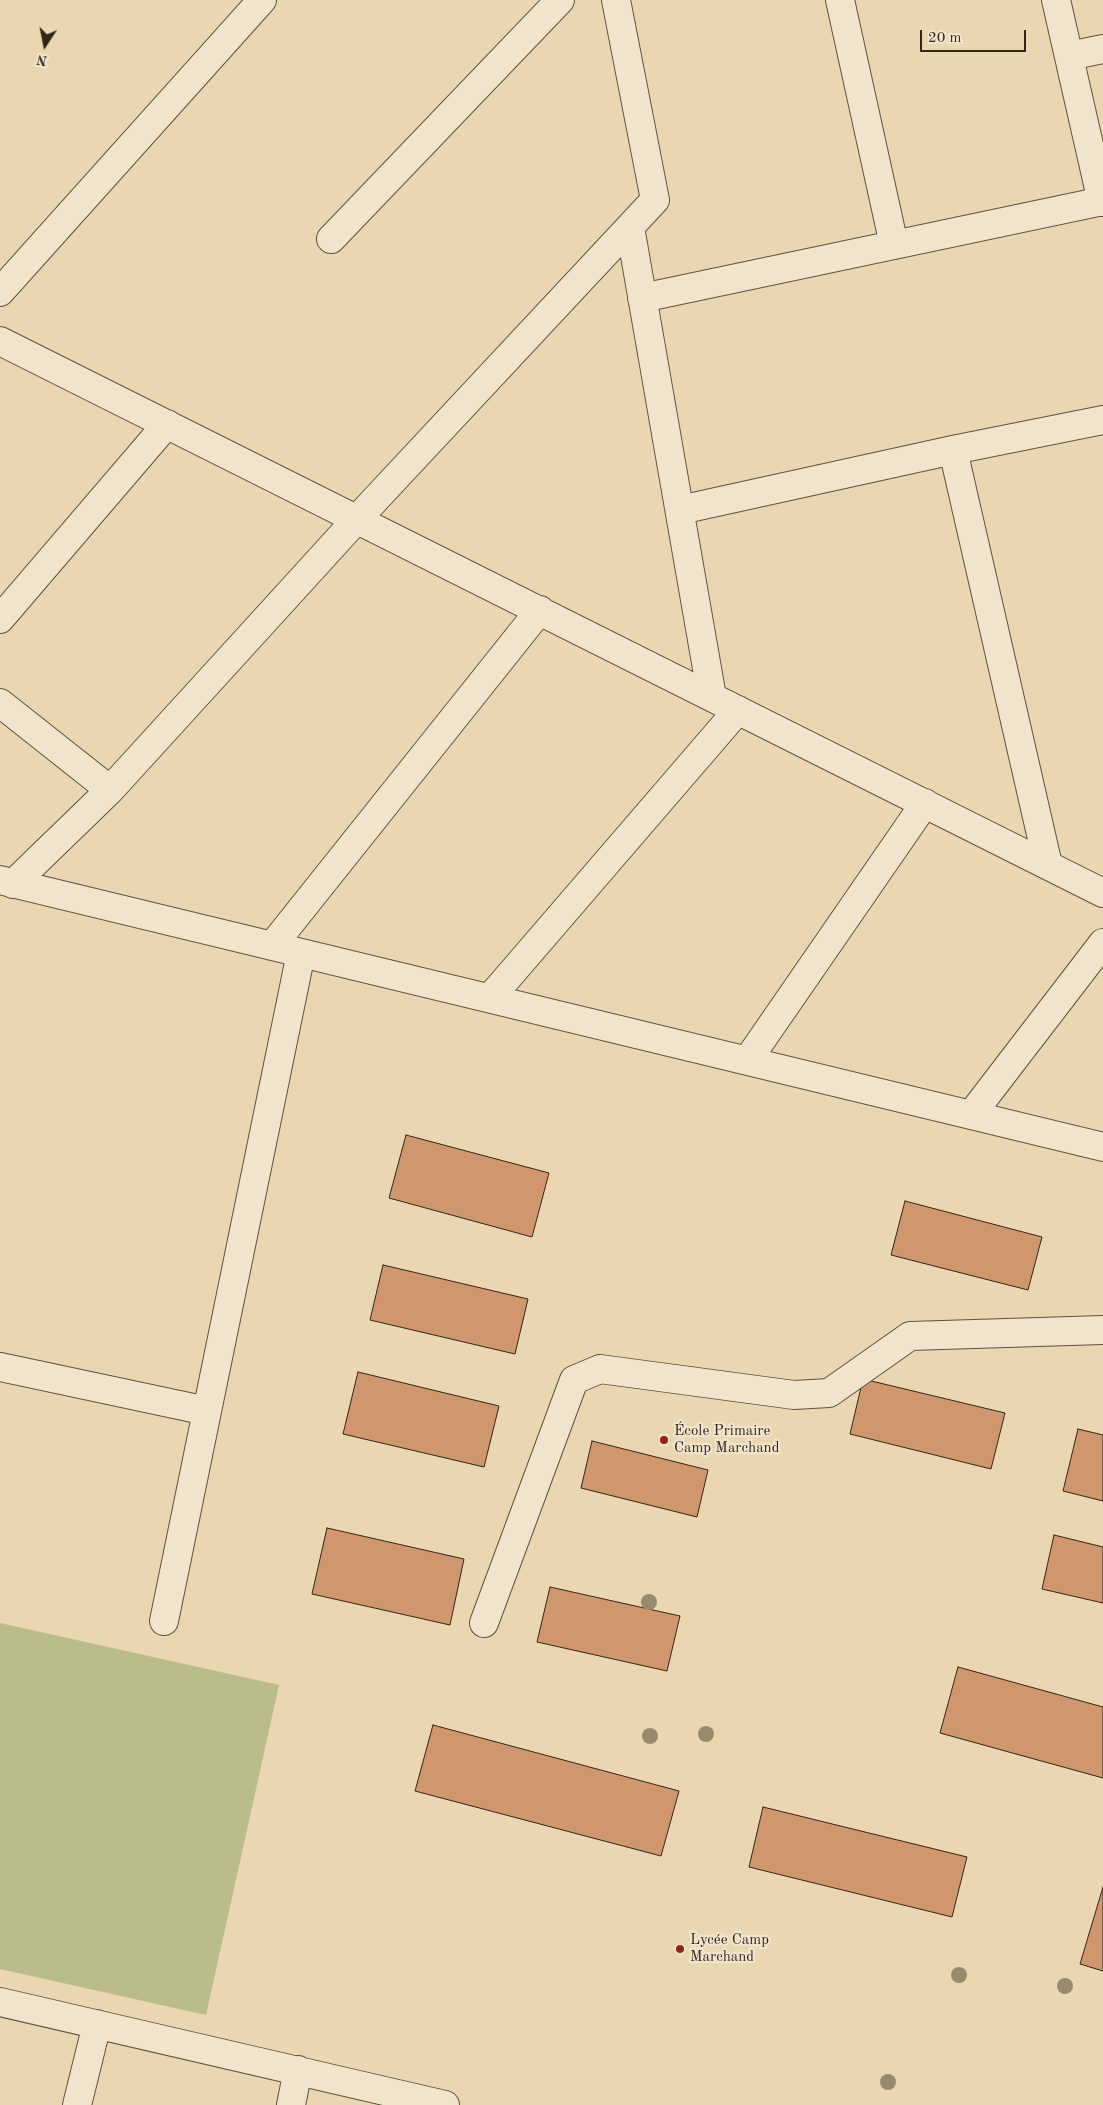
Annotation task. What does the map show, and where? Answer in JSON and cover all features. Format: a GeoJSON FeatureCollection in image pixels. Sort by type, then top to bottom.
{"type":"FeatureCollection","features":[{"type":"Feature","properties":{"kind":"street"},"geometry":{"type":"LineString","coordinates":[[0,292],[262,0]]}},
{"type":"Feature","properties":{"kind":"street"},"geometry":{"type":"LineString","coordinates":[[331,239],[560,0]]}},
{"type":"Feature","properties":{"kind":"street"},"geometry":{"type":"LineString","coordinates":[[7,882],[110,790],[357,519],[655,200],[616,0]]}},
{"type":"Feature","properties":{"kind":"street"},"geometry":{"type":"LineString","coordinates":[[840,0],[894,245]]}},
{"type":"Feature","properties":{"kind":"street"},"geometry":{"type":"LineString","coordinates":[[642,298],[1102,201],[1056,0]]}},
{"type":"Feature","properties":{"kind":"street"},"geometry":{"type":"LineString","coordinates":[[1069,56],[1103,49]]}},
{"type":"Feature","properties":{"kind":"street"},"geometry":{"type":"LineString","coordinates":[[630,227],[712,697]]}},
{"type":"Feature","properties":{"kind":"street"},"geometry":{"type":"LineString","coordinates":[[0,340],[1103,893]]}},
{"type":"Feature","properties":{"kind":"street"},"geometry":{"type":"LineString","coordinates":[[680,510],[952,450],[1103,420]]}},
{"type":"Feature","properties":{"kind":"street"},"geometry":{"type":"LineString","coordinates":[[0,619],[167,424]]}},
{"type":"Feature","properties":{"kind":"street"},"geometry":{"type":"LineString","coordinates":[[952,450],[1048,866]]}},
{"type":"Feature","properties":{"kind":"street"},"geometry":{"type":"LineString","coordinates":[[272,946],[540,610]]}},
{"type":"Feature","properties":{"kind":"street"},"geometry":{"type":"LineString","coordinates":[[0,703],[110,790]]}},
{"type":"Feature","properties":{"kind":"street"},"geometry":{"type":"LineString","coordinates":[[490,998],[738,710]]}},
{"type":"Feature","properties":{"kind":"street"},"geometry":{"type":"LineString","coordinates":[[747,1061],[925,803]]}},
{"type":"Feature","properties":{"kind":"street"},"geometry":{"type":"LineString","coordinates":[[7,882],[1103,1147]]}},
{"type":"Feature","properties":{"kind":"street"},"geometry":{"type":"LineString","coordinates":[[971,1115],[1103,943]]}},
{"type":"Feature","properties":{"kind":"street"},"geometry":{"type":"LineString","coordinates":[[164,1621],[301,953]]}},
{"type":"Feature","properties":{"kind":"street"},"geometry":{"type":"LineString","coordinates":[[484,1623],[574,1380],[600,1369],[794,1395],[829,1393],[910,1336],[1103,1330]]}},
{"type":"Feature","properties":{"kind":"street"},"geometry":{"type":"LineString","coordinates":[[0,1367],[207,1411]]}},
{"type":"Feature","properties":{"kind":"street"},"geometry":{"type":"LineString","coordinates":[[0,2002],[446,2105]]}},
{"type":"Feature","properties":{"kind":"street"},"geometry":{"type":"LineString","coordinates":[[78,2105],[97,2024]]}},
{"type":"Feature","properties":{"kind":"street"},"geometry":{"type":"LineString","coordinates":[[290,2105],[298,2070]]}},
{"type":"Feature","properties":{"kind":"green space"},"geometry":{"type":"Polygon","coordinates":[[[0,1623],[279,1685],[206,2015],[0,1969],[0,1623]]]}},
{"type":"Feature","properties":{"kind":"building"},"geometry":{"type":"Polygon","coordinates":[[[406,1135],[549,1173],[532,1237],[389,1198],[406,1135]]]}},
{"type":"Feature","properties":{"kind":"building"},"geometry":{"type":"Polygon","coordinates":[[[905,1201],[1042,1237],[1028,1290],[891,1255],[905,1201]]]}},
{"type":"Feature","properties":{"kind":"building"},"geometry":{"type":"Polygon","coordinates":[[[383,1265],[528,1299],[515,1354],[370,1320],[383,1265]]]}},
{"type":"Feature","properties":{"kind":"building"},"geometry":{"type":"Polygon","coordinates":[[[358,1372],[499,1406],[484,1467],[343,1434],[358,1372]]]}},
{"type":"Feature","properties":{"kind":"building"},"geometry":{"type":"Polygon","coordinates":[[[863,1379],[1005,1413],[991,1469],[850,1434],[863,1379]]]}},
{"type":"Feature","properties":{"kind":"building"},"geometry":{"type":"Polygon","coordinates":[[[1078,1429],[1103,1435],[1103,1501],[1063,1491],[1078,1429]]]}},
{"type":"Feature","properties":{"kind":"building"},"geometry":{"type":"Polygon","coordinates":[[[592,1441],[708,1470],[697,1517],[581,1488],[592,1441]]]}},
{"type":"Feature","properties":{"kind":"building"},"geometry":{"type":"Polygon","coordinates":[[[327,1528],[464,1559],[450,1625],[312,1594],[327,1528]]]}},
{"type":"Feature","properties":{"kind":"building"},"geometry":{"type":"Polygon","coordinates":[[[1054,1535],[1103,1547],[1103,1603],[1042,1589],[1054,1535]]]}},
{"type":"Feature","properties":{"kind":"building"},"geometry":{"type":"Polygon","coordinates":[[[550,1587],[680,1616],[667,1671],[537,1642],[550,1587]]]}},
{"type":"Feature","properties":{"kind":"building"},"geometry":{"type":"Polygon","coordinates":[[[958,1667],[1103,1707],[1103,1778],[940,1733],[958,1667]]]}},
{"type":"Feature","properties":{"kind":"building"},"geometry":{"type":"Polygon","coordinates":[[[433,1725],[679,1791],[661,1856],[415,1791],[433,1725]]]}},
{"type":"Feature","properties":{"kind":"building"},"geometry":{"type":"Polygon","coordinates":[[[763,1807],[967,1857],[952,1917],[749,1867],[763,1807]]]}},
{"type":"Feature","properties":{"kind":"building"},"geometry":{"type":"Polygon","coordinates":[[[1103,1887],[1103,1971],[1080,1964],[1103,1887]]]}},
{"type":"Feature","properties":{"kind":"place","name":"École Primaire Camp Marchand"},"geometry":{"type":"Point","coordinates":[664,1440]}},
{"type":"Feature","properties":{"kind":"place","name":"Lycée Camp Marchand"},"geometry":{"type":"Point","coordinates":[680,1949]}}]}
